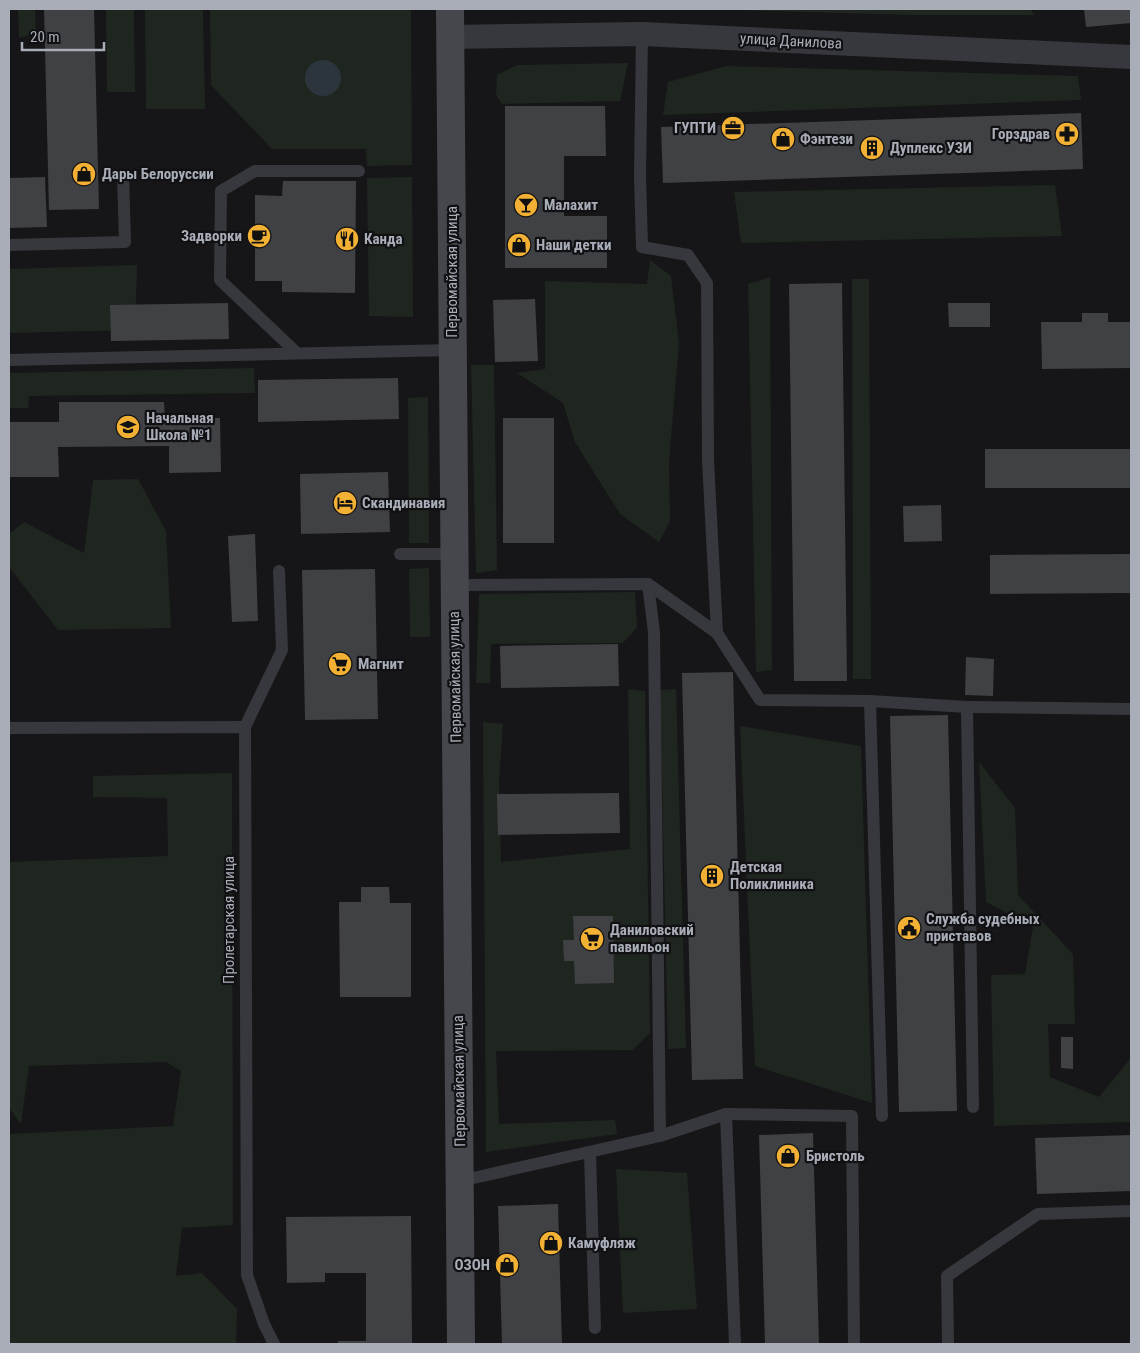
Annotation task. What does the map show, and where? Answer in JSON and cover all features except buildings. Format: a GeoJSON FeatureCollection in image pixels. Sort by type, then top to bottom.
{"type":"FeatureCollection","features":[{"type":"Feature","properties":{"kind":"main road","name":"Первомайская улица"},"geometry":{"type":"LineString","coordinates":[[450,9],[461,1344]]}},
{"type":"Feature","properties":{"kind":"street","name":"улица Данилова"},"geometry":{"type":"LineString","coordinates":[[450,38],[642,34],[1131,57]]}},
{"type":"Feature","properties":{"kind":"lane"},"geometry":{"type":"LineString","coordinates":[[642,34],[640,177],[642,247],[688,255],[706,283],[708,460],[717,633]]}},
{"type":"Feature","properties":{"kind":"lane"},"geometry":{"type":"LineString","coordinates":[[297,353],[220,280],[221,191],[255,171],[359,171]]}},
{"type":"Feature","properties":{"kind":"lane"},"geometry":{"type":"LineString","coordinates":[[9,245],[125,242],[123,175]]}},
{"type":"Feature","properties":{"kind":"lane"},"geometry":{"type":"LineString","coordinates":[[9,360],[452,350]]}},
{"type":"Feature","properties":{"kind":"lane"},"geometry":{"type":"LineString","coordinates":[[400,554],[454,554]]}},
{"type":"Feature","properties":{"kind":"lane"},"geometry":{"type":"LineString","coordinates":[[9,728],[245,727],[282,650],[279,571]]}},
{"type":"Feature","properties":{"kind":"lane"},"geometry":{"type":"LineString","coordinates":[[648,584],[654,632],[660,1136]]}},
{"type":"Feature","properties":{"kind":"lane"},"geometry":{"type":"LineString","coordinates":[[454,585],[648,584],[717,633],[760,700],[870,701],[967,706],[1131,709]]}},
{"type":"Feature","properties":{"kind":"lane"},"geometry":{"type":"LineString","coordinates":[[870,701],[882,1116]]}},
{"type":"Feature","properties":{"kind":"lane"},"geometry":{"type":"LineString","coordinates":[[967,706],[972,1107]]}},
{"type":"Feature","properties":{"kind":"lane","name":"Пролетарская улица"},"geometry":{"type":"LineString","coordinates":[[245,727],[247,1275],[264,1324],[274,1344]]}},
{"type":"Feature","properties":{"kind":"lane"},"geometry":{"type":"LineString","coordinates":[[726,1114],[735,1344]]}},
{"type":"Feature","properties":{"kind":"lane"},"geometry":{"type":"LineString","coordinates":[[460,1181],[660,1136],[726,1114],[852,1116],[854,1344]]}},
{"type":"Feature","properties":{"kind":"lane"},"geometry":{"type":"LineString","coordinates":[[590,1152],[594,1328]]}},
{"type":"Feature","properties":{"kind":"lane"},"geometry":{"type":"LineString","coordinates":[[948,1344],[946,1276],[1038,1214],[1131,1211]]}},
{"type":"Feature","properties":{"kind":"shaded area"},"geometry":{"type":"Polygon","coordinates":[[[18,9],[35,9],[36,33],[19,38],[18,9]]]}},
{"type":"Feature","properties":{"kind":"shaded area"},"geometry":{"type":"Polygon","coordinates":[[[106,9],[134,9],[135,92],[107,92],[106,9]]]}},
{"type":"Feature","properties":{"kind":"shaded area"},"geometry":{"type":"Polygon","coordinates":[[[145,9],[203,9],[205,109],[146,109],[145,9]]]}},
{"type":"Feature","properties":{"kind":"shaded area"},"geometry":{"type":"Polygon","coordinates":[[[210,9],[411,9],[412,165],[367,166],[366,149],[272,149],[211,85],[210,9]]]}},
{"type":"Feature","properties":{"kind":"shaded area"},"geometry":{"type":"Polygon","coordinates":[[[699,9],[1030,9],[1035,15],[913,15],[699,9]]]}},
{"type":"Feature","properties":{"kind":"shaded area"},"geometry":{"type":"Polygon","coordinates":[[[323,60],[330,61],[336,65],[340,71],[340,85],[336,91],[330,95],[323,96],[316,95],[310,91],[306,85],[305,78],[306,71],[310,65],[316,61],[323,60]]]}},
{"type":"Feature","properties":{"kind":"shaded area"},"geometry":{"type":"Polygon","coordinates":[[[628,63],[620,101],[502,104],[496,95],[497,75],[517,65],[628,63]]]}},
{"type":"Feature","properties":{"kind":"shaded area"},"geometry":{"type":"Polygon","coordinates":[[[726,66],[1078,76],[1081,100],[663,115],[668,82],[726,66]]]}},
{"type":"Feature","properties":{"kind":"shaded area"},"geometry":{"type":"Polygon","coordinates":[[[412,177],[413,317],[369,316],[367,178],[412,177]]]}},
{"type":"Feature","properties":{"kind":"shaded area"},"geometry":{"type":"Polygon","coordinates":[[[1055,185],[1062,236],[741,243],[734,192],[1055,185]]]}},
{"type":"Feature","properties":{"kind":"shaded area"},"geometry":{"type":"Polygon","coordinates":[[[650,260],[671,276],[679,343],[669,462],[670,521],[659,542],[620,514],[575,442],[563,403],[517,373],[545,369],[545,281],[647,284],[650,260]]]}},
{"type":"Feature","properties":{"kind":"shaded area"},"geometry":{"type":"Polygon","coordinates":[[[137,265],[135,330],[9,333],[9,269],[137,265]]]}},
{"type":"Feature","properties":{"kind":"shaded area"},"geometry":{"type":"Polygon","coordinates":[[[770,277],[772,670],[756,672],[748,284],[770,277]]]}},
{"type":"Feature","properties":{"kind":"shaded area"},"geometry":{"type":"Polygon","coordinates":[[[852,279],[869,279],[871,679],[853,679],[852,279]]]}},
{"type":"Feature","properties":{"kind":"shaded area"},"geometry":{"type":"Polygon","coordinates":[[[471,365],[494,365],[497,570],[476,573],[471,365]]]}},
{"type":"Feature","properties":{"kind":"shaded area"},"geometry":{"type":"Polygon","coordinates":[[[254,368],[255,393],[29,396],[28,408],[9,408],[9,373],[254,368]]]}},
{"type":"Feature","properties":{"kind":"shaded area"},"geometry":{"type":"Polygon","coordinates":[[[428,397],[429,543],[409,543],[408,398],[428,397]]]}},
{"type":"Feature","properties":{"kind":"shaded area"},"geometry":{"type":"Polygon","coordinates":[[[138,479],[166,531],[171,628],[58,630],[9,567],[9,534],[24,522],[84,553],[93,480],[138,479]]]}},
{"type":"Feature","properties":{"kind":"shaded area"},"geometry":{"type":"Polygon","coordinates":[[[429,568],[430,637],[410,637],[409,569],[429,568]]]}},
{"type":"Feature","properties":{"kind":"shaded area"},"geometry":{"type":"Polygon","coordinates":[[[635,592],[637,627],[623,643],[491,644],[490,683],[476,683],[479,594],[635,592]]]}},
{"type":"Feature","properties":{"kind":"shaded area"},"geometry":{"type":"Polygon","coordinates":[[[628,689],[645,691],[650,1033],[633,1050],[496,1051],[499,1124],[615,1120],[617,1134],[486,1152],[483,722],[503,724],[499,781],[501,862],[630,849],[628,689]]]}},
{"type":"Feature","properties":{"kind":"shaded area"},"geometry":{"type":"Polygon","coordinates":[[[676,689],[686,1048],[668,1049],[660,690],[676,689]]]}},
{"type":"Feature","properties":{"kind":"shaded area"},"geometry":{"type":"Polygon","coordinates":[[[740,726],[861,746],[872,1103],[755,1066],[740,726]]]}},
{"type":"Feature","properties":{"kind":"shaded area"},"geometry":{"type":"Polygon","coordinates":[[[979,762],[1015,808],[1018,895],[1073,954],[1075,1024],[1048,1024],[1050,1077],[1099,1097],[1131,1058],[1131,1122],[994,1126],[991,975],[1025,974],[1033,927],[986,902],[979,762]]]}},
{"type":"Feature","properties":{"kind":"shaded area"},"geometry":{"type":"Polygon","coordinates":[[[232,773],[233,1225],[182,1228],[176,1276],[202,1273],[237,1309],[236,1344],[9,1344],[9,1134],[173,1126],[181,1071],[166,1062],[29,1066],[21,1124],[9,1108],[9,862],[168,856],[167,798],[93,797],[93,776],[232,773]]]}},
{"type":"Feature","properties":{"kind":"shaded area"},"geometry":{"type":"Polygon","coordinates":[[[616,1169],[687,1173],[697,1309],[623,1313],[616,1169]]]}},
{"type":"Feature","properties":{"kind":"place","name":"ГУПТИ"},"geometry":{"type":"Point","coordinates":[733,128]}},
{"type":"Feature","properties":{"kind":"place","name":"Горздрав"},"geometry":{"type":"Point","coordinates":[1067,134]}},
{"type":"Feature","properties":{"kind":"place","name":"Фэнтези"},"geometry":{"type":"Point","coordinates":[783,139]}},
{"type":"Feature","properties":{"kind":"place","name":"Дуплекс УЗИ"},"geometry":{"type":"Point","coordinates":[872,148]}},
{"type":"Feature","properties":{"kind":"place","name":"Дары Белоруссии"},"geometry":{"type":"Point","coordinates":[84,174]}},
{"type":"Feature","properties":{"kind":"place","name":"Малахит"},"geometry":{"type":"Point","coordinates":[526,205]}},
{"type":"Feature","properties":{"kind":"place","name":"Задворки"},"geometry":{"type":"Point","coordinates":[259,236]}},
{"type":"Feature","properties":{"kind":"place","name":"Канда"},"geometry":{"type":"Point","coordinates":[347,239]}},
{"type":"Feature","properties":{"kind":"place","name":"Наши детки"},"geometry":{"type":"Point","coordinates":[519,245]}},
{"type":"Feature","properties":{"kind":"place","name":"Начальная Школа №1"},"geometry":{"type":"Point","coordinates":[128,427]}},
{"type":"Feature","properties":{"kind":"place","name":"Скандинавия"},"geometry":{"type":"Point","coordinates":[345,503]}},
{"type":"Feature","properties":{"kind":"place","name":"Магнит"},"geometry":{"type":"Point","coordinates":[340,664]}},
{"type":"Feature","properties":{"kind":"place","name":"Детская Поликлиника"},"geometry":{"type":"Point","coordinates":[712,876]}},
{"type":"Feature","properties":{"kind":"place","name":"Служба судебных приставов"},"geometry":{"type":"Point","coordinates":[909,928]}},
{"type":"Feature","properties":{"kind":"place","name":"Даниловский павильон"},"geometry":{"type":"Point","coordinates":[592,939]}},
{"type":"Feature","properties":{"kind":"place","name":"Бристоль"},"geometry":{"type":"Point","coordinates":[788,1156]}},
{"type":"Feature","properties":{"kind":"place","name":"Камуфляж"},"geometry":{"type":"Point","coordinates":[551,1243]}},
{"type":"Feature","properties":{"kind":"place","name":"ОЗОН"},"geometry":{"type":"Point","coordinates":[507,1265]}}]}
